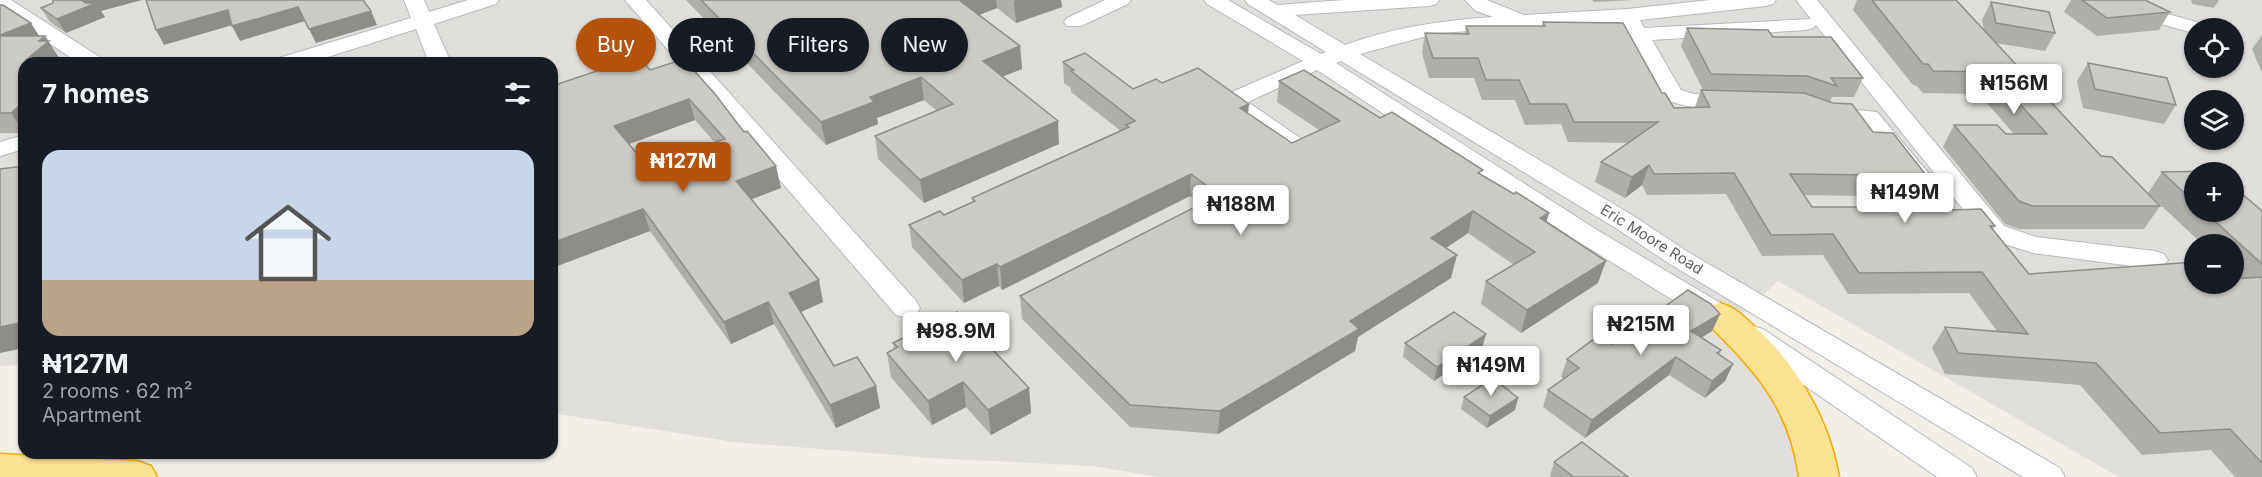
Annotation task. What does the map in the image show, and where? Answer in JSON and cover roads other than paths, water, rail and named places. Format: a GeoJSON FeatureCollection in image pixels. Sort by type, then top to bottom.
{"type":"FeatureCollection","features":[{"type":"Feature","properties":{"kind":"highway"},"geometry":{"type":"LineString","coordinates":[[1720,315],[1771,366],[1795,406],[1817,455],[1819,477]]}},
{"type":"Feature","properties":{"kind":"highway"},"geometry":{"type":"LineString","coordinates":[[0,470],[137,477]]}},
{"type":"Feature","properties":{"kind":"street"},"geometry":{"type":"LineString","coordinates":[[414,0],[437,57]]}},
{"type":"Feature","properties":{"kind":"street"},"geometry":{"type":"LineString","coordinates":[[307,57],[489,0]]}},
{"type":"Feature","properties":{"kind":"street"},"geometry":{"type":"LineString","coordinates":[[635,0],[906,308]]}},
{"type":"Feature","properties":{"kind":"street"},"geometry":{"type":"LineString","coordinates":[[1074,22],[1121,0]]}},
{"type":"Feature","properties":{"kind":"street","name":"Eric Moore Road"},"geometry":{"type":"LineString","coordinates":[[1214,0],[1319,62],[1588,236],[1720,315],[1961,477]]}},
{"type":"Feature","properties":{"kind":"street"},"geometry":{"type":"LineString","coordinates":[[1264,6],[1429,0]]}},
{"type":"Feature","properties":{"kind":"street"},"geometry":{"type":"LineString","coordinates":[[1474,0],[1484,7],[1522,21]]}},
{"type":"Feature","properties":{"kind":"street"},"geometry":{"type":"LineString","coordinates":[[1633,25],[1766,0]]}},
{"type":"Feature","properties":{"kind":"street"},"geometry":{"type":"LineString","coordinates":[[1806,0],[1995,232],[2033,245],[2155,260]]}},
{"type":"Feature","properties":{"kind":"street"},"geometry":{"type":"LineString","coordinates":[[2116,0],[2157,17],[2184,24]]}},
{"type":"Feature","properties":{"kind":"street"},"geometry":{"type":"LineString","coordinates":[[0,3],[84,57]]}},
{"type":"Feature","properties":{"kind":"street","name":"Eric Moore Road"},"geometry":{"type":"LineString","coordinates":[[1264,6],[1623,221],[1679,258],[2049,477]]}},
{"type":"Feature","properties":{"kind":"street"},"geometry":{"type":"LineString","coordinates":[[1298,147],[1242,109],[1237,102],[1240,98],[1343,52],[1408,32],[1438,27],[1522,21],[1633,25],[1806,24]]}},
{"type":"Feature","properties":{"kind":"street"},"geometry":{"type":"LineString","coordinates":[[1633,25],[1673,95],[1693,101],[1752,103]]}},
{"type":"Feature","properties":{"kind":"street"},"geometry":{"type":"LineString","coordinates":[[1808,108],[1825,114],[1869,117],[1937,200],[1940,209],[1933,215],[1887,213]]}},
{"type":"Feature","properties":{"kind":"street"},"geometry":{"type":"LineString","coordinates":[[0,149],[18,144]]}}]}
